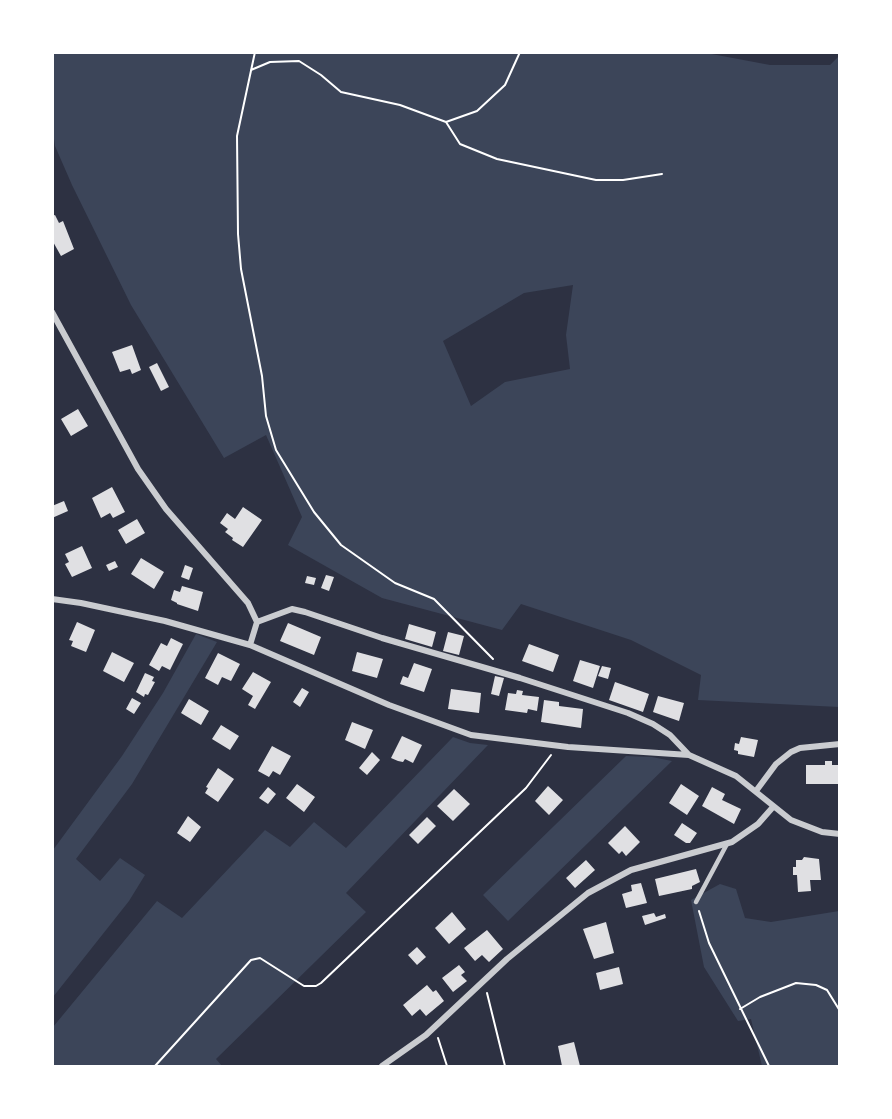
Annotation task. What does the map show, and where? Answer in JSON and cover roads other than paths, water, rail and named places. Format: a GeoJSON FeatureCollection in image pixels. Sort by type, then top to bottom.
{"type":"FeatureCollection","features":[{"type":"Feature","properties":{"kind":"street"},"geometry":{"type":"LineString","coordinates":[[52,312],[138,469],[166,509],[248,603],[257,622],[250,645]]}},
{"type":"Feature","properties":{"kind":"street"},"geometry":{"type":"LineString","coordinates":[[52,599],[165,621],[250,645],[389,705],[471,735],[558,746],[689,755],[735,776],[791,820],[822,831],[840,834]]}},
{"type":"Feature","properties":{"kind":"street"},"geometry":{"type":"LineString","coordinates":[[257,622],[292,609],[520,678],[628,713],[653,724],[670,735],[689,755]]}},
{"type":"Feature","properties":{"kind":"street"},"geometry":{"type":"LineString","coordinates":[[756,791],[776,764],[791,752],[800,748],[840,744]]}},
{"type":"Feature","properties":{"kind":"street"},"geometry":{"type":"LineString","coordinates":[[382,1066],[433,1029],[507,959],[588,893],[631,870],[727,844],[758,824],[773,807]]}},
{"type":"Feature","properties":{"kind":"lane"},"geometry":{"type":"LineString","coordinates":[[696,902],[727,844]]}}]}
